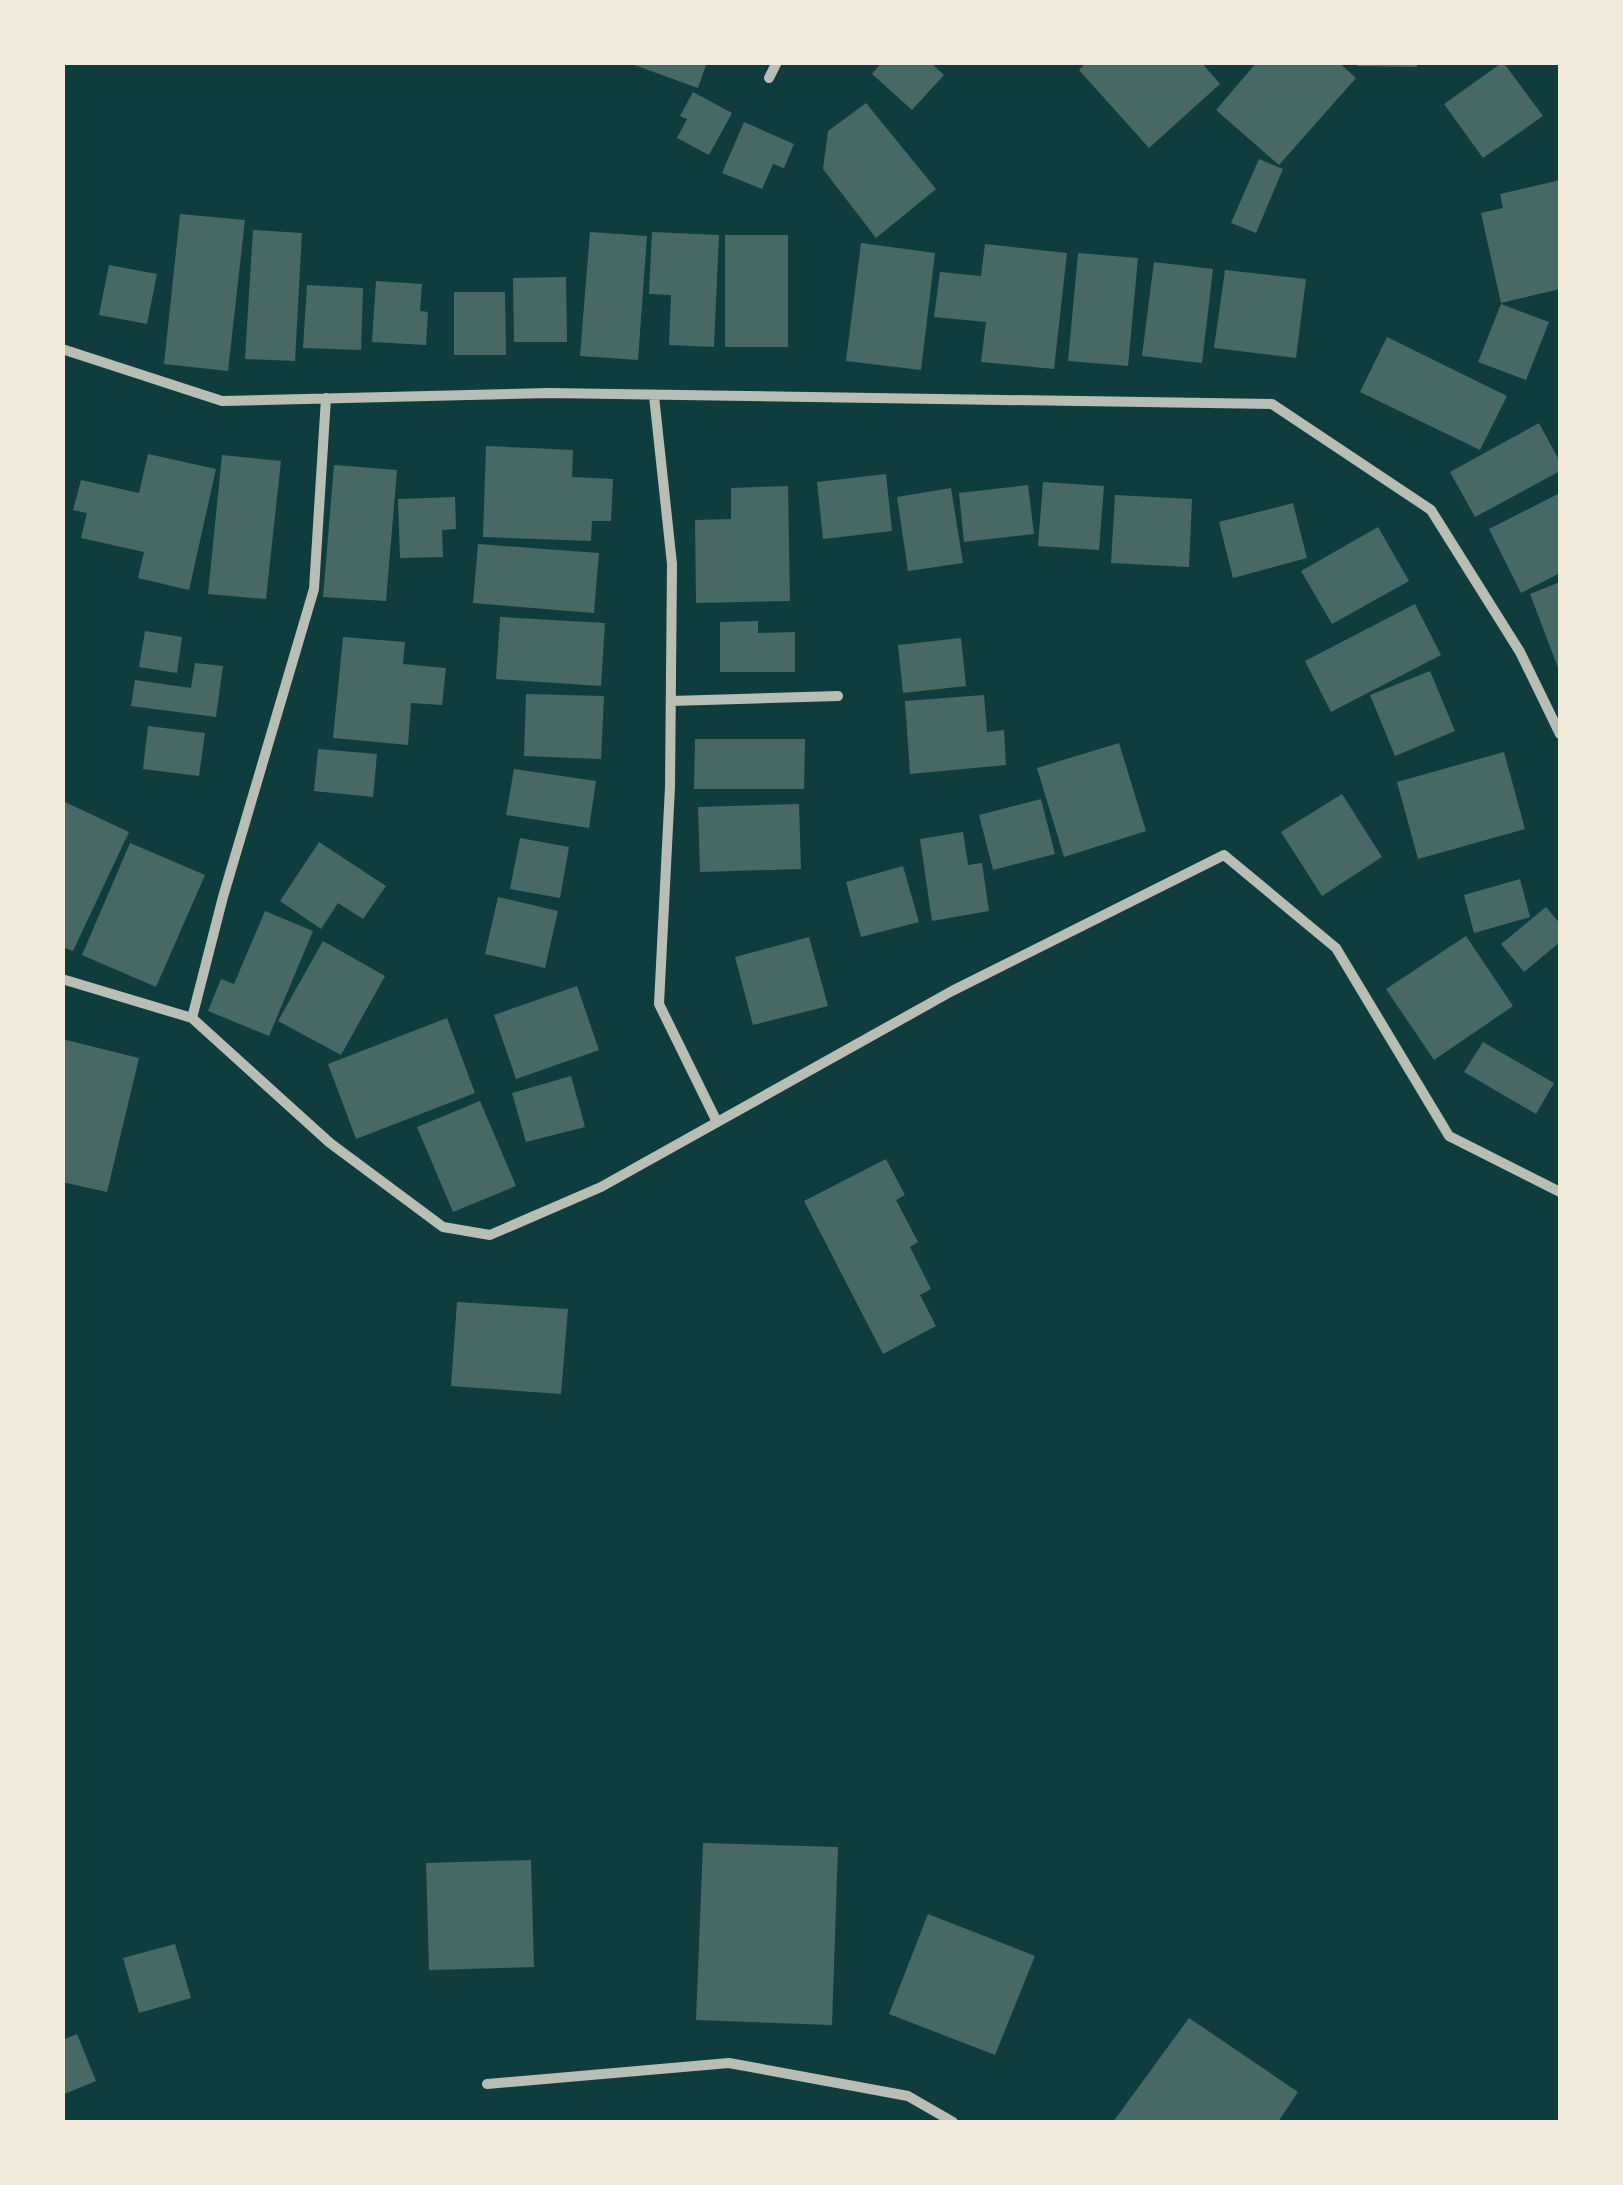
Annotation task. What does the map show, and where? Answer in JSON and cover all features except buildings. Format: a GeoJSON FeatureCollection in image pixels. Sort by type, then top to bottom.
{"type":"FeatureCollection","features":[{"type":"Feature","properties":{"kind":"street"},"geometry":{"type":"LineString","coordinates":[[769,78],[777,62]]}},
{"type":"Feature","properties":{"kind":"street"},"geometry":{"type":"LineString","coordinates":[[62,349],[222,401],[549,393],[1272,404],[1431,510],[1520,652],[1560,734]]}},
{"type":"Feature","properties":{"kind":"street"},"geometry":{"type":"LineString","coordinates":[[654,396],[672,564],[670,787],[659,1004],[717,1122]]}},
{"type":"Feature","properties":{"kind":"street"},"geometry":{"type":"LineString","coordinates":[[192,1018],[228,880],[314,588],[326,398]]}},
{"type":"Feature","properties":{"kind":"street"},"geometry":{"type":"LineString","coordinates":[[670,701],[838,696]]}},
{"type":"Feature","properties":{"kind":"street"},"geometry":{"type":"LineString","coordinates":[[62,979],[192,1018],[330,1143],[444,1227],[490,1234],[601,1187],[952,990],[1224,855],[1336,948],[1449,1136],[1560,1192]]}},
{"type":"Feature","properties":{"kind":"street"},"geometry":{"type":"LineString","coordinates":[[487,2084],[729,2063],[908,2096],[953,2122]]}}]}
